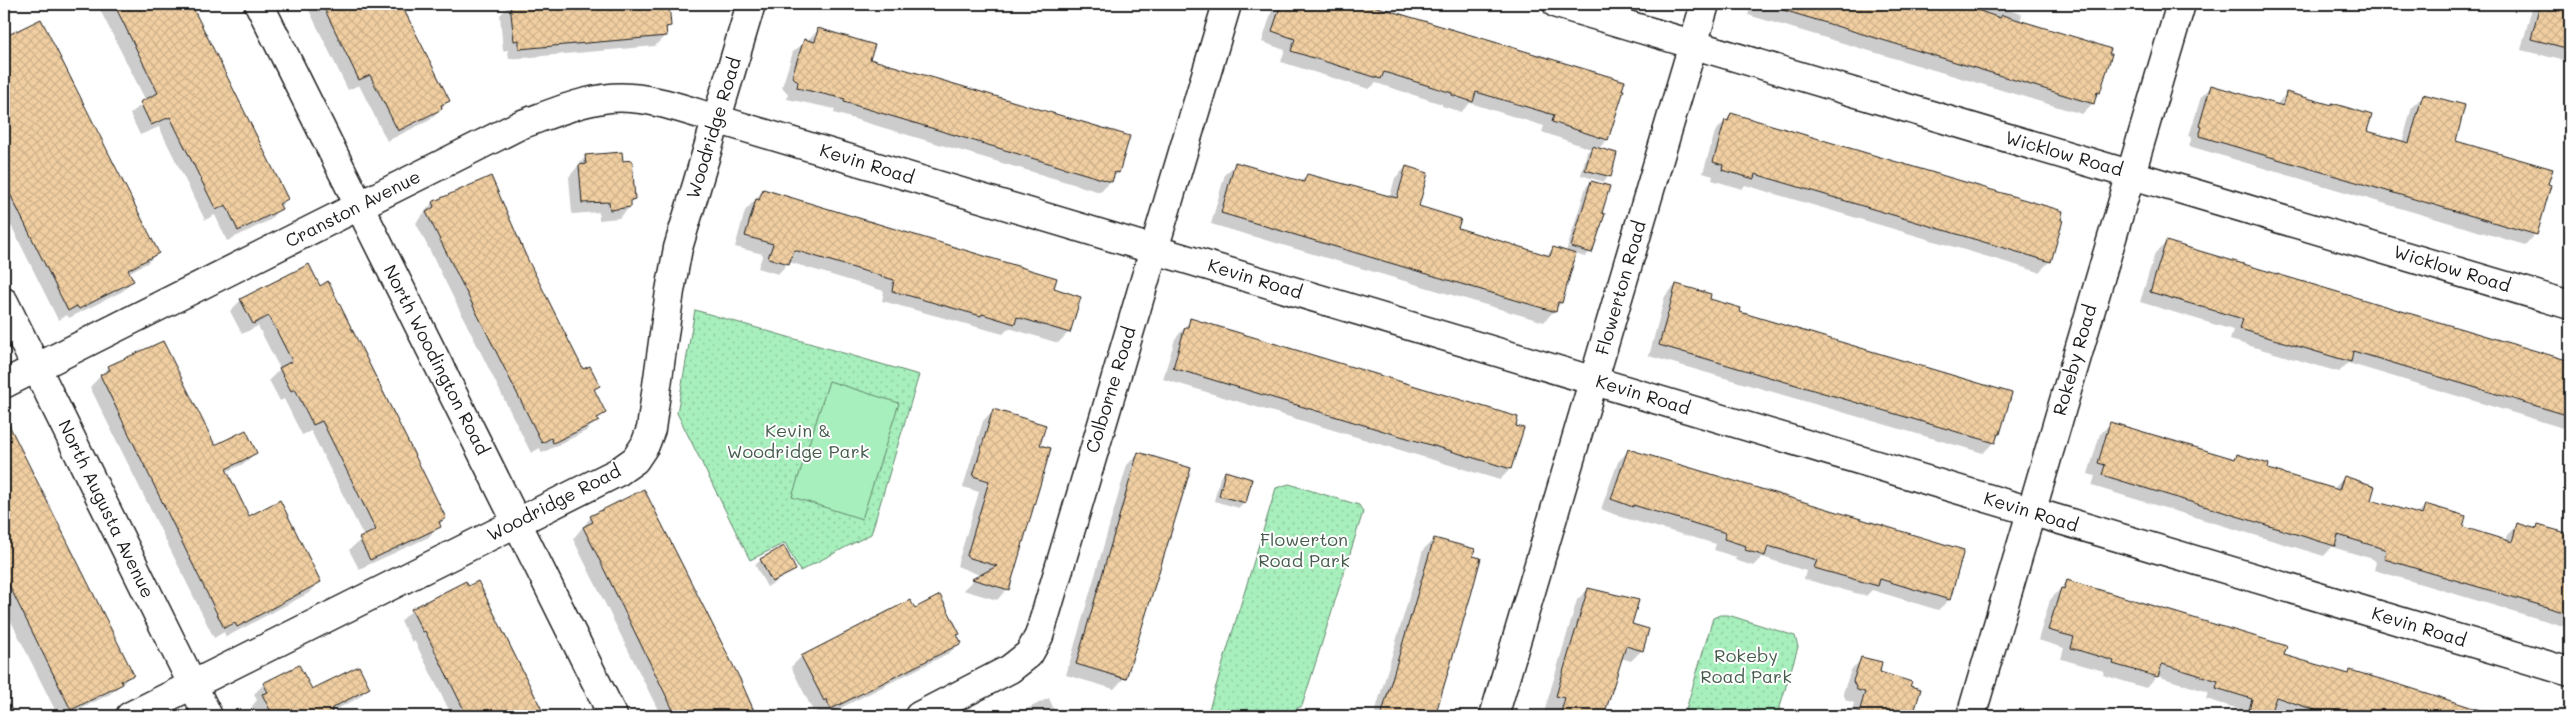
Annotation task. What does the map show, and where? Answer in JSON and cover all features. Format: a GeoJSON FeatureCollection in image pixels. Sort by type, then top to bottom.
{"type":"FeatureCollection","features":[{"type":"Feature","properties":{"kind":"street","name":"North Woodington Road"},"geometry":{"type":"LineString","coordinates":[[259,4],[613,716]]}},
{"type":"Feature","properties":{"kind":"street","name":"Woodridge Road"},"geometry":{"type":"LineString","coordinates":[[130,716],[193,686],[351,604],[518,524],[618,472],[635,460],[646,445],[651,429],[670,291],[678,248],[751,4]]}},
{"type":"Feature","properties":{"kind":"street","name":"Colborne Road"},"geometry":{"type":"LineString","coordinates":[[919,716],[1010,669],[1029,654],[1039,636],[1102,417],[1155,249],[1227,4]]}},
{"type":"Feature","properties":{"kind":"street","name":"Wicklow Road"},"geometry":{"type":"LineString","coordinates":[[1557,4],[2570,305]]}},
{"type":"Feature","properties":{"kind":"street","name":"Flowerton Road"},"geometry":{"type":"LineString","coordinates":[[1494,716],[1543,548],[1595,381],[1705,4]]}},
{"type":"Feature","properties":{"kind":"street","name":"Rokeby Road"},"geometry":{"type":"LineString","coordinates":[[1971,716],[2181,4]]}},
{"type":"Feature","properties":{"kind":"street","name":"Cranston Avenue"},"geometry":{"type":"LineString","coordinates":[[4,384],[520,125],[600,100],[630,97],[664,104],[716,119]]}},
{"type":"Feature","properties":{"kind":"street","name":"Kevin Road"},"geometry":{"type":"LineString","coordinates":[[716,119],[2570,672]]}},
{"type":"Feature","properties":{"kind":"street","name":"North Augusta Avenue"},"geometry":{"type":"LineString","coordinates":[[4,302],[208,716]]}},
{"type":"Feature","properties":{"kind":"green space","name":"Kevin & Woodridge Park"},"geometry":{"type":"Polygon","coordinates":[[[695,310],[919,375],[871,534],[800,571],[785,543],[750,560],[677,413],[695,310]]]}},
{"type":"Feature","properties":{"kind":"green space"},"geometry":{"type":"Polygon","coordinates":[[[829,381],[899,403],[862,519],[792,497],[829,381]]]}},
{"type":"Feature","properties":{"kind":"green space","name":"Flowerton Road Park"},"geometry":{"type":"Polygon","coordinates":[[[1289,484],[1359,505],[1363,512],[1302,706],[1282,716],[1207,716],[1276,488],[1289,484]]]}},
{"type":"Feature","properties":{"kind":"green space","name":"Rokeby Road Park"},"geometry":{"type":"Polygon","coordinates":[[[1720,615],[1728,615],[1795,636],[1798,647],[1777,716],[1684,716],[1713,618],[1720,615]]]}},
{"type":"Feature","properties":{"kind":"building"},"geometry":{"type":"Polygon","coordinates":[[[114,4],[191,4],[288,199],[279,204],[282,209],[238,231],[226,205],[216,210],[170,117],[151,125],[140,102],[158,93],[114,4]]]}},
{"type":"Feature","properties":{"kind":"building"},"geometry":{"type":"Polygon","coordinates":[[[322,4],[401,4],[450,101],[441,105],[442,109],[398,131],[370,75],[359,80],[322,4]]]}},
{"type":"Feature","properties":{"kind":"building"},"geometry":{"type":"Polygon","coordinates":[[[510,4],[669,4],[671,26],[666,27],[667,36],[519,49],[519,40],[514,41],[510,4]]]}},
{"type":"Feature","properties":{"kind":"building"},"geometry":{"type":"Polygon","coordinates":[[[1281,4],[1367,4],[1625,81],[1622,90],[1624,90],[1608,140],[1552,122],[1554,115],[1476,92],[1473,102],[1452,95],[1452,93],[1384,72],[1381,79],[1291,51],[1295,39],[1272,31],[1281,4]]]}},
{"type":"Feature","properties":{"kind":"building"},"geometry":{"type":"Polygon","coordinates":[[[1780,4],[1960,4],[2000,18],[2002,15],[2088,41],[2111,49],[2109,54],[2112,54],[2100,93],[2097,92],[2094,104],[1780,9],[1780,4]]]}},
{"type":"Feature","properties":{"kind":"building"},"geometry":{"type":"Polygon","coordinates":[[[2540,4],[2570,7],[2570,49],[2531,39],[2540,4]]]}},
{"type":"Feature","properties":{"kind":"building"},"geometry":{"type":"Polygon","coordinates":[[[41,19],[159,253],[128,270],[134,281],[79,309],[77,306],[68,311],[4,182],[4,37],[41,19]]]}},
{"type":"Feature","properties":{"kind":"building"},"geometry":{"type":"Polygon","coordinates":[[[818,28],[875,45],[870,59],[1130,136],[1119,173],[1115,172],[1112,182],[844,102],[845,99],[797,88],[798,82],[792,76],[804,39],[815,42],[818,28]]]}},
{"type":"Feature","properties":{"kind":"building"},"geometry":{"type":"Polygon","coordinates":[[[2211,85],[2283,106],[2286,92],[2332,105],[2332,103],[2372,115],[2367,131],[2409,143],[2423,94],[2465,105],[2456,141],[2553,169],[2548,184],[2551,185],[2537,235],[2199,136],[2202,127],[2199,126],[2211,85]]]}},
{"type":"Feature","properties":{"kind":"building"},"geometry":{"type":"Polygon","coordinates":[[[1731,113],[2063,211],[2061,220],[2063,220],[2051,262],[1755,174],[1754,179],[1722,170],[1723,165],[1713,162],[1725,120],[1728,121],[1731,113]]]}},
{"type":"Feature","properties":{"kind":"building"},"geometry":{"type":"Polygon","coordinates":[[[1592,146],[1617,153],[1611,177],[1585,170],[1592,146]]]}},
{"type":"Feature","properties":{"kind":"building"},"geometry":{"type":"Polygon","coordinates":[[[622,152],[623,161],[632,160],[635,199],[631,200],[631,207],[610,210],[609,202],[582,203],[579,165],[586,164],[585,155],[622,152]]]}},
{"type":"Feature","properties":{"kind":"building"},"geometry":{"type":"Polygon","coordinates":[[[1235,162],[1304,182],[1307,174],[1397,198],[1406,166],[1428,173],[1419,206],[1461,219],[1458,228],[1550,256],[1553,247],[1576,254],[1562,303],[1558,302],[1556,312],[1221,213],[1235,162]]]}},
{"type":"Feature","properties":{"kind":"building"},"geometry":{"type":"Polygon","coordinates":[[[491,176],[526,256],[583,369],[590,366],[600,386],[594,389],[606,413],[597,418],[599,421],[553,443],[551,438],[542,443],[426,212],[434,207],[432,202],[491,176]]]}},
{"type":"Feature","properties":{"kind":"building"},"geometry":{"type":"Polygon","coordinates":[[[1591,181],[1610,186],[1602,213],[1605,214],[1592,253],[1571,247],[1591,181]]]}},
{"type":"Feature","properties":{"kind":"building"},"geometry":{"type":"Polygon","coordinates":[[[763,189],[1057,278],[1054,288],[1081,297],[1070,333],[1017,317],[1015,324],[982,314],[981,316],[892,291],[894,280],[794,250],[789,264],[768,258],[773,244],[745,236],[756,199],[759,200],[763,189]]]}},
{"type":"Feature","properties":{"kind":"building"},"geometry":{"type":"Polygon","coordinates":[[[2166,241],[2570,361],[2570,416],[2353,351],[2351,362],[2240,329],[2243,319],[2150,292],[2166,241]]]}},
{"type":"Feature","properties":{"kind":"building"},"geometry":{"type":"Polygon","coordinates":[[[309,264],[320,286],[328,281],[446,518],[439,522],[441,527],[370,560],[359,538],[376,530],[350,477],[322,421],[313,425],[295,389],[291,391],[279,368],[292,361],[269,316],[253,324],[240,299],[309,264]]]}},
{"type":"Feature","properties":{"kind":"building"},"geometry":{"type":"Polygon","coordinates":[[[1676,284],[1711,294],[1710,299],[1741,308],[1740,312],[2012,393],[2000,434],[1998,434],[1995,443],[1659,345],[1676,284]]]}},
{"type":"Feature","properties":{"kind":"building"},"geometry":{"type":"Polygon","coordinates":[[[1190,318],[1518,417],[1516,426],[1524,428],[1511,469],[1173,368],[1185,327],[1188,327],[1190,318]]]}},
{"type":"Feature","properties":{"kind":"building"},"geometry":{"type":"Polygon","coordinates":[[[163,341],[215,445],[246,430],[257,453],[226,469],[249,516],[280,500],[321,582],[237,627],[235,623],[224,628],[100,375],[110,370],[108,366],[163,341]]]}},
{"type":"Feature","properties":{"kind":"building"},"geometry":{"type":"Polygon","coordinates":[[[993,409],[1046,425],[1040,445],[1051,448],[1009,590],[972,579],[997,566],[967,557],[989,481],[973,476],[993,409]]]}},
{"type":"Feature","properties":{"kind":"building"},"geometry":{"type":"Polygon","coordinates":[[[4,415],[134,675],[121,681],[123,684],[71,710],[4,575],[4,415]]]}},
{"type":"Feature","properties":{"kind":"building"},"geometry":{"type":"Polygon","coordinates":[[[2110,422],[2235,459],[2237,454],[2269,464],[2268,469],[2339,490],[2344,476],[2375,486],[2371,500],[2422,515],[2425,504],[2466,516],[2463,527],[2512,542],[2517,523],[2537,529],[2538,525],[2570,534],[2570,614],[2384,559],[2386,551],[2384,549],[2338,535],[2335,546],[2102,475],[2105,465],[2098,463],[2110,422]]]}},
{"type":"Feature","properties":{"kind":"building"},"geometry":{"type":"Polygon","coordinates":[[[1628,449],[1964,550],[1950,600],[1880,579],[1878,586],[1814,568],[1817,560],[1768,546],[1765,556],[1745,550],[1746,546],[1724,539],[1726,533],[1611,499],[1628,449]]]}},
{"type":"Feature","properties":{"kind":"building"},"geometry":{"type":"Polygon","coordinates":[[[1138,452],[1191,468],[1126,679],[1076,664],[1138,452]]]}},
{"type":"Feature","properties":{"kind":"building"},"geometry":{"type":"Polygon","coordinates":[[[1225,471],[1252,479],[1246,503],[1219,496],[1225,471]]]}},
{"type":"Feature","properties":{"kind":"building"},"geometry":{"type":"Polygon","coordinates":[[[644,489],[740,679],[756,716],[676,716],[583,527],[593,522],[590,516],[644,489]]]}},
{"type":"Feature","properties":{"kind":"building"},"geometry":{"type":"Polygon","coordinates":[[[1434,538],[1475,549],[1473,556],[1481,558],[1435,716],[1381,716],[1434,538]]]}},
{"type":"Feature","properties":{"kind":"building"},"geometry":{"type":"Polygon","coordinates":[[[784,546],[796,570],[772,582],[760,559],[784,546]]]}},
{"type":"Feature","properties":{"kind":"building"},"geometry":{"type":"Polygon","coordinates":[[[2067,580],[2287,646],[2284,655],[2349,674],[2350,670],[2404,686],[2483,711],[2482,716],[2333,716],[2276,697],[2269,716],[2249,710],[2252,699],[2216,688],[2218,681],[2162,664],[2158,677],[2113,664],[2114,661],[2071,648],[2074,637],[2048,630],[2061,588],[2064,589],[2067,580]]]}},
{"type":"Feature","properties":{"kind":"building"},"geometry":{"type":"Polygon","coordinates":[[[466,581],[468,586],[478,581],[545,716],[467,716],[425,631],[423,632],[411,609],[466,581]]]}},
{"type":"Feature","properties":{"kind":"building"},"geometry":{"type":"Polygon","coordinates":[[[1588,588],[1639,600],[1632,624],[1649,629],[1643,651],[1626,646],[1604,716],[1560,716],[1565,698],[1556,696],[1588,588]]]}},
{"type":"Feature","properties":{"kind":"building"},"geometry":{"type":"Polygon","coordinates":[[[940,595],[960,634],[957,635],[962,643],[831,709],[826,699],[824,701],[801,656],[910,600],[915,608],[940,595]]]}},
{"type":"Feature","properties":{"kind":"building"},"geometry":{"type":"Polygon","coordinates":[[[1861,657],[1882,662],[1880,672],[1912,682],[1910,686],[1921,689],[1913,716],[1858,716],[1865,692],[1857,690],[1853,681],[1861,657]]]}},
{"type":"Feature","properties":{"kind":"building"},"geometry":{"type":"Polygon","coordinates":[[[299,665],[312,689],[359,666],[370,688],[332,708],[331,716],[273,716],[262,694],[268,692],[263,683],[299,665]]]}}]}
